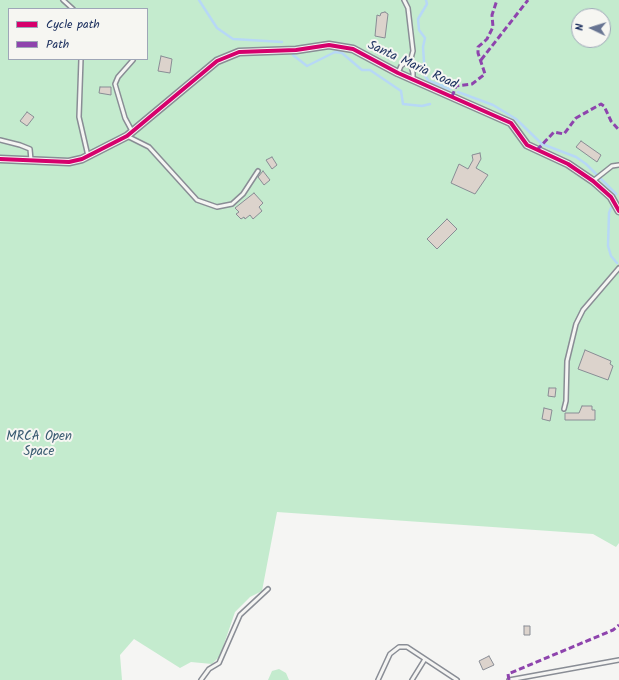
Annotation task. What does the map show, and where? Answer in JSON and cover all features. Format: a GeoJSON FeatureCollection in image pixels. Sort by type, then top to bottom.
{"type":"FeatureCollection","features":[{"type":"Feature","properties":{"kind":"street","name":"Santa Maria Road"},"geometry":{"type":"LineString","coordinates":[[0,159],[69,162],[89,156],[127,136],[217,61],[239,52],[296,50],[329,45],[352,49],[398,73],[511,123],[527,145],[568,164],[594,180],[611,197],[619,211]]}},
{"type":"Feature","properties":{"kind":"lane"},"geometry":{"type":"LineString","coordinates":[[63,0],[72,8]]}},
{"type":"Feature","properties":{"kind":"lane"},"geometry":{"type":"LineString","coordinates":[[404,0],[408,8],[412,43],[410,62],[413,79]]}},
{"type":"Feature","properties":{"kind":"lane"},"geometry":{"type":"LineString","coordinates":[[81,60],[78,117],[89,156]]}},
{"type":"Feature","properties":{"kind":"lane"},"geometry":{"type":"LineString","coordinates":[[132,132],[125,118],[115,84],[118,77],[133,60]]}},
{"type":"Feature","properties":{"kind":"lane"},"geometry":{"type":"LineString","coordinates":[[398,73],[401,66],[406,62],[410,62]]}},
{"type":"Feature","properties":{"kind":"lane"},"geometry":{"type":"LineString","coordinates":[[127,136],[149,147],[197,200],[217,207],[232,204],[243,194],[258,172]]}},
{"type":"Feature","properties":{"kind":"lane"},"geometry":{"type":"LineString","coordinates":[[0,140],[20,144],[30,150],[31,160]]}},
{"type":"Feature","properties":{"kind":"lane"},"geometry":{"type":"LineString","coordinates":[[594,180],[612,166],[619,165]]}},
{"type":"Feature","properties":{"kind":"lane"},"geometry":{"type":"LineString","coordinates":[[564,408],[566,400],[567,361],[576,324],[583,310],[619,268]]}},
{"type":"Feature","properties":{"kind":"lane"},"geometry":{"type":"LineString","coordinates":[[201,680],[210,669],[219,663],[240,615],[268,589]]}},
{"type":"Feature","properties":{"kind":"lane"},"geometry":{"type":"LineString","coordinates":[[378,680],[390,654],[399,647],[406,647],[457,680]]}},
{"type":"Feature","properties":{"kind":"lane"},"geometry":{"type":"LineString","coordinates":[[412,680],[425,659]]}},
{"type":"Feature","properties":{"kind":"lane"},"geometry":{"type":"LineString","coordinates":[[508,680],[619,660]]}},
{"type":"Feature","properties":{"kind":"green space","name":"MRCA Open Space"},"geometry":{"type":"Polygon","coordinates":[[[0,0],[619,0],[619,543],[616,547],[593,534],[277,512],[262,591],[250,597],[235,612],[220,656],[212,664],[191,662],[180,668],[134,639],[120,655],[122,680],[0,680],[0,0]]]}},
{"type":"Feature","properties":{"kind":"green space"},"geometry":{"type":"Polygon","coordinates":[[[279,669],[286,673],[289,680],[268,680],[272,671],[279,669]]]}},
{"type":"Feature","properties":{"kind":"building"},"geometry":{"type":"Polygon","coordinates":[[[385,12],[388,14],[385,38],[375,36],[377,15],[380,16],[381,13],[385,12]]]}},
{"type":"Feature","properties":{"kind":"building"},"geometry":{"type":"Polygon","coordinates":[[[161,56],[172,59],[170,73],[158,71],[161,56]]]}},
{"type":"Feature","properties":{"kind":"building"},"geometry":{"type":"Polygon","coordinates":[[[100,87],[111,87],[111,95],[99,93],[100,87]]]}},
{"type":"Feature","properties":{"kind":"building"},"geometry":{"type":"Polygon","coordinates":[[[27,112],[34,117],[27,126],[20,121],[27,112]]]}},
{"type":"Feature","properties":{"kind":"building"},"geometry":{"type":"Polygon","coordinates":[[[581,141],[601,155],[597,162],[576,147],[581,141]]]}},
{"type":"Feature","properties":{"kind":"building"},"geometry":{"type":"Polygon","coordinates":[[[480,153],[481,159],[476,168],[488,175],[475,194],[451,183],[459,164],[468,169],[473,160],[472,155],[480,153]]]}},
{"type":"Feature","properties":{"kind":"building"},"geometry":{"type":"Polygon","coordinates":[[[272,157],[277,165],[272,169],[266,160],[272,157]]]}},
{"type":"Feature","properties":{"kind":"building"},"geometry":{"type":"Polygon","coordinates":[[[263,171],[270,180],[264,185],[258,177],[263,171]]]}},
{"type":"Feature","properties":{"kind":"building"},"geometry":{"type":"Polygon","coordinates":[[[254,193],[263,203],[259,207],[262,211],[253,219],[250,215],[245,219],[244,217],[241,219],[236,214],[239,212],[235,208],[254,193]]]}},
{"type":"Feature","properties":{"kind":"building"},"geometry":{"type":"Polygon","coordinates":[[[447,219],[457,229],[437,249],[427,239],[447,219]]]}},
{"type":"Feature","properties":{"kind":"building"},"geometry":{"type":"Polygon","coordinates":[[[585,350],[611,361],[610,364],[613,366],[608,380],[578,369],[585,350]]]}},
{"type":"Feature","properties":{"kind":"building"},"geometry":{"type":"Polygon","coordinates":[[[549,388],[556,388],[555,397],[548,396],[549,388]]]}},
{"type":"Feature","properties":{"kind":"building"},"geometry":{"type":"Polygon","coordinates":[[[582,406],[592,406],[592,410],[595,410],[595,420],[565,420],[565,413],[579,413],[582,406]]]}},
{"type":"Feature","properties":{"kind":"building"},"geometry":{"type":"Polygon","coordinates":[[[544,408],[552,410],[550,421],[542,419],[544,408]]]}},
{"type":"Feature","properties":{"kind":"building"},"geometry":{"type":"Polygon","coordinates":[[[524,626],[530,626],[530,635],[524,635],[524,626]]]}},
{"type":"Feature","properties":{"kind":"building"},"geometry":{"type":"Polygon","coordinates":[[[489,656],[494,665],[483,670],[479,661],[489,656]]]}},
{"type":"Feature","properties":{"kind":"waterway"},"geometry":{"type":"LineString","coordinates":[[199,0],[217,28],[233,39],[282,42]]}},
{"type":"Feature","properties":{"kind":"waterway"},"geometry":{"type":"LineString","coordinates":[[426,0],[427,4],[418,19],[419,30],[425,38],[423,47],[425,76],[429,81],[443,86]]}},
{"type":"Feature","properties":{"kind":"waterway"},"geometry":{"type":"LineString","coordinates":[[293,55],[307,66],[335,52],[342,53],[362,70],[370,70],[401,91],[403,104],[422,106],[430,104]]}},
{"type":"Feature","properties":{"kind":"waterway"},"geometry":{"type":"LineString","coordinates":[[443,87],[450,89]]}},
{"type":"Feature","properties":{"kind":"waterway"},"geometry":{"type":"LineString","coordinates":[[458,92],[493,105],[516,119],[542,144],[576,157],[586,164],[616,194]]}},
{"type":"Feature","properties":{"kind":"waterway"},"geometry":{"type":"LineString","coordinates":[[611,208],[609,213],[608,246],[611,256],[617,263]]}},
{"type":"Feature","properties":{"kind":"marked path"},"geometry":{"type":"LineString","coordinates":[[452,97],[456,86],[472,84],[485,74],[478,53],[478,47],[487,39],[493,27],[492,15],[497,0]]}},
{"type":"Feature","properties":{"kind":"marked path"},"geometry":{"type":"LineString","coordinates":[[481,60],[528,0]]}},
{"type":"Feature","properties":{"kind":"marked path"},"geometry":{"type":"LineString","coordinates":[[537,150],[554,132],[564,134],[576,118],[601,104],[604,106],[611,121],[619,130]]}},
{"type":"Feature","properties":{"kind":"marked path"},"geometry":{"type":"LineString","coordinates":[[509,680],[508,674],[613,630],[619,625]]}},
{"type":"Feature","properties":{"kind":"cycle path"},"geometry":{"type":"LineString","coordinates":[[0,159],[69,162],[82,159],[127,136],[217,61],[239,52],[296,50],[329,45],[353,49],[398,73],[511,123],[527,145],[568,164],[593,181],[611,197],[619,211]]}}]}
